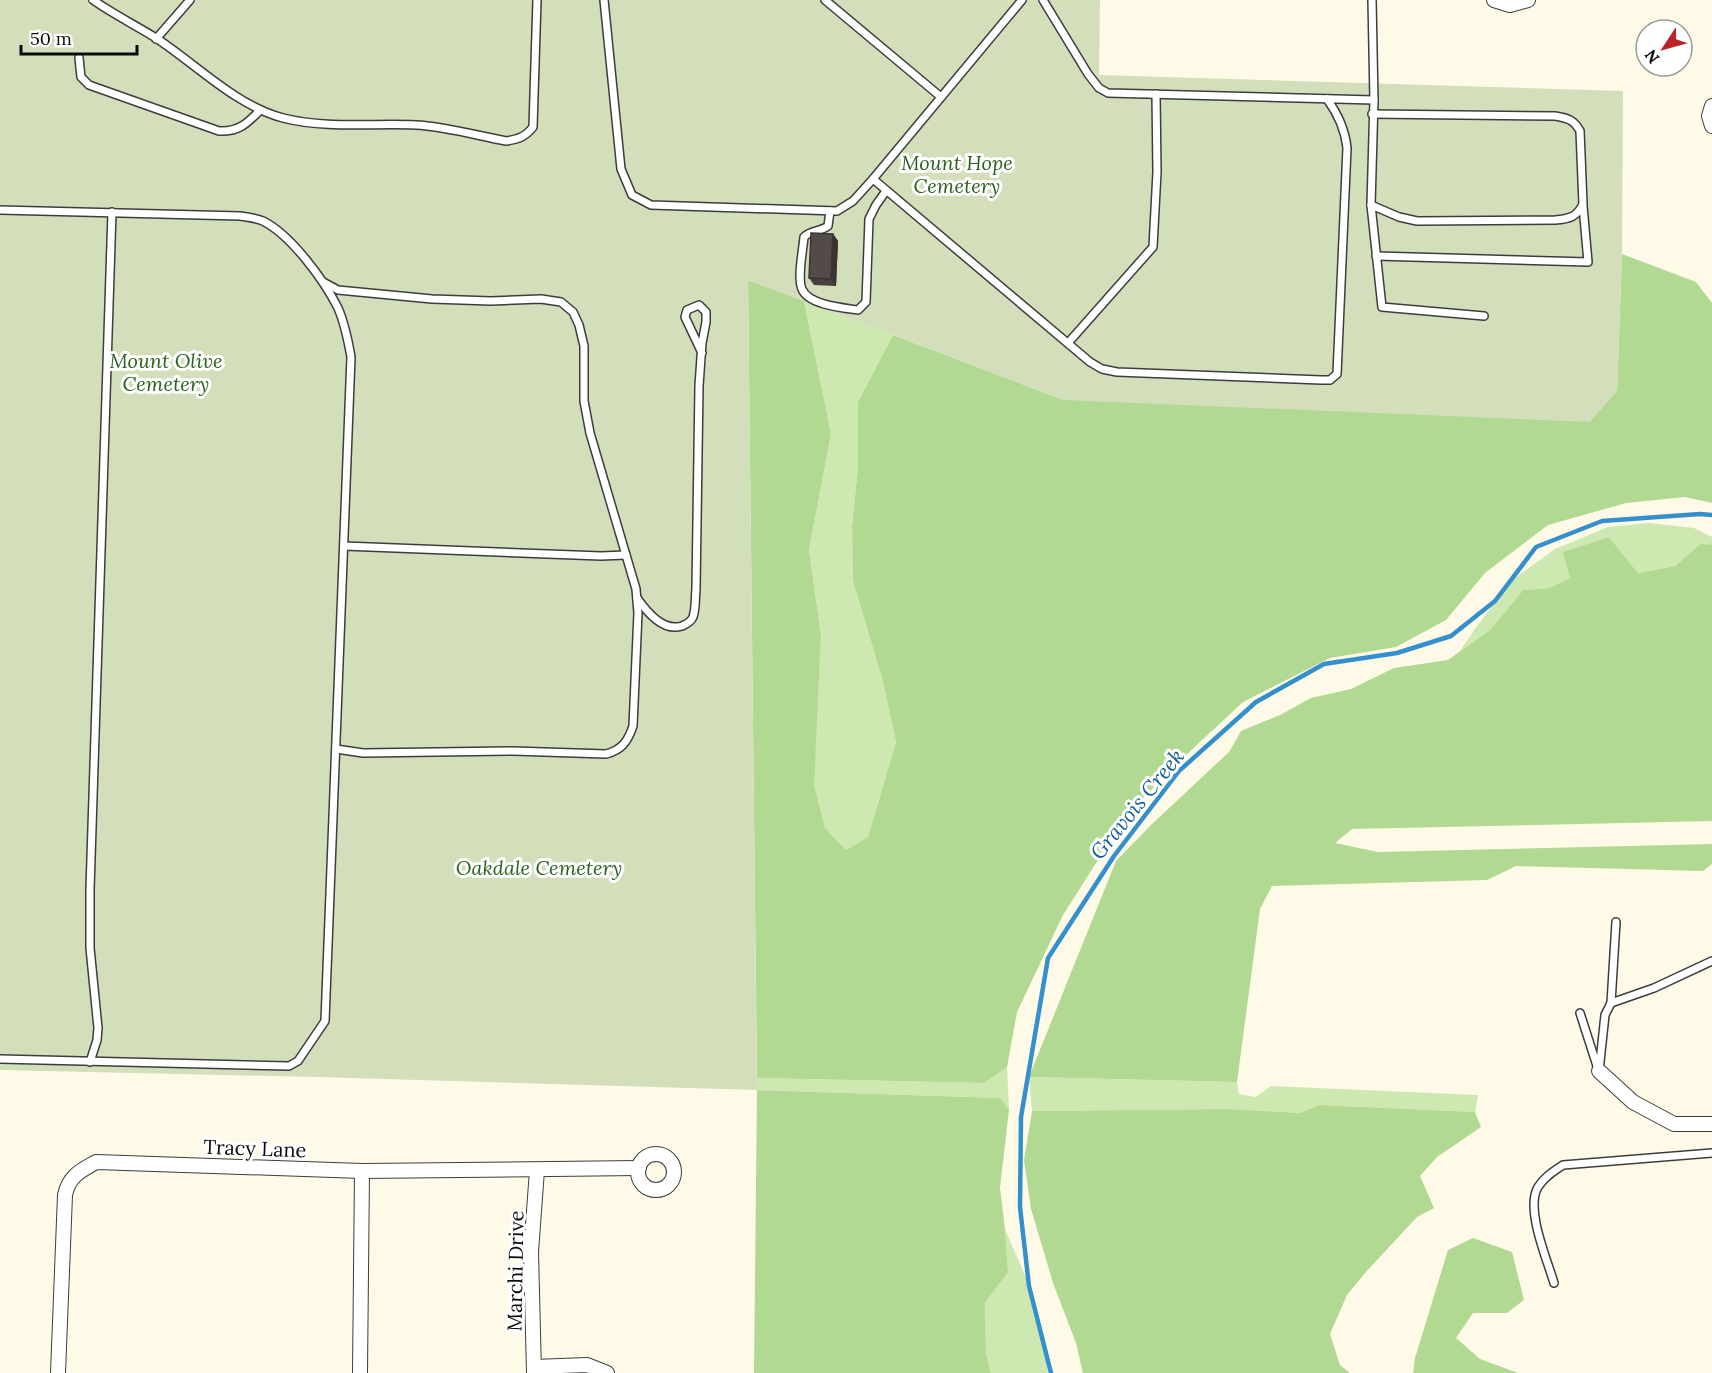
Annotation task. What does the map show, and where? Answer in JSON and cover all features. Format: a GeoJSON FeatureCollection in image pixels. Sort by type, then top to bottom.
{"type":"FeatureCollection","features":[{"type":"Feature","properties":{"kind":"street"},"geometry":{"type":"LineString","coordinates":[[1494,0],[1510,5],[1528,0]]}},
{"type":"Feature","properties":{"kind":"street"},"geometry":{"type":"LineString","coordinates":[[1712,106],[1709,116],[1712,126]]}},
{"type":"Feature","properties":{"kind":"street"},"geometry":{"type":"LineString","coordinates":[[1599,1071],[1633,1102],[1674,1124],[1712,1124]]}},
{"type":"Feature","properties":{"kind":"street","name":"Tracy Lane"},"geometry":{"type":"LineString","coordinates":[[58,1373],[65,1195],[68,1183],[75,1174],[96,1162],[362,1171],[639,1168]]}},
{"type":"Feature","properties":{"kind":"street","name":"Marchi Drive"},"geometry":{"type":"LineString","coordinates":[[534,1370],[531,1252],[537,1170]]}},
{"type":"Feature","properties":{"kind":"street"},"geometry":{"type":"LineString","coordinates":[[360,1373],[362,1171]]}},
{"type":"Feature","properties":{"kind":"street"},"geometry":{"type":"LineString","coordinates":[[534,1370],[587,1365],[607,1373]]}},
{"type":"Feature","properties":{"kind":"lane"},"geometry":{"type":"LineString","coordinates":[[93,0],[156,39],[239,98],[260,110],[285,118],[313,123],[362,126],[417,125],[506,141],[518,140],[534,127],[537,0]]}},
{"type":"Feature","properties":{"kind":"lane"},"geometry":{"type":"LineString","coordinates":[[156,39],[190,0]]}},
{"type":"Feature","properties":{"kind":"lane"},"geometry":{"type":"LineString","coordinates":[[604,0],[621,170],[633,195],[651,205],[830,211],[837,211],[853,201],[1022,0]]}},
{"type":"Feature","properties":{"kind":"lane"},"geometry":{"type":"LineString","coordinates":[[825,0],[941,97]]}},
{"type":"Feature","properties":{"kind":"lane"},"geometry":{"type":"LineString","coordinates":[[1043,0],[1088,74],[1100,88],[1108,93],[1374,100]]}},
{"type":"Feature","properties":{"kind":"lane"},"geometry":{"type":"LineString","coordinates":[[1372,0],[1374,100],[1371,205],[1382,307],[1484,316]]}},
{"type":"Feature","properties":{"kind":"lane"},"geometry":{"type":"LineString","coordinates":[[79,58],[81,77],[89,85],[219,131],[230,132],[239,129],[260,110]]}},
{"type":"Feature","properties":{"kind":"lane"},"geometry":{"type":"LineString","coordinates":[[1068,343],[1153,247],[1157,172],[1156,94]]}},
{"type":"Feature","properties":{"kind":"lane"},"geometry":{"type":"LineString","coordinates":[[873,179],[1102,369],[1117,372],[1330,380],[1336,374],[1347,148],[1346,136],[1336,112],[1327,99]]}},
{"type":"Feature","properties":{"kind":"lane"},"geometry":{"type":"LineString","coordinates":[[1372,114],[1555,116],[1568,118],[1576,123],[1580,131],[1588,262],[1376,256]]}},
{"type":"Feature","properties":{"kind":"lane"},"geometry":{"type":"LineString","coordinates":[[830,211],[828,226],[822,231],[809,232],[804,237],[802,290],[809,298],[830,306],[858,310],[866,302],[869,219],[886,191]]}},
{"type":"Feature","properties":{"kind":"lane"},"geometry":{"type":"LineString","coordinates":[[1371,205],[1399,218],[1417,221],[1569,219],[1579,213],[1583,204]]}},
{"type":"Feature","properties":{"kind":"lane"},"geometry":{"type":"LineString","coordinates":[[0,210],[240,216],[262,221],[276,230],[294,247],[321,280],[338,308],[346,328],[351,357],[325,1021],[298,1061],[289,1066],[0,1059]]}},
{"type":"Feature","properties":{"kind":"lane"},"geometry":{"type":"LineString","coordinates":[[90,1062],[97,1040],[90,948],[90,889],[112,212]]}},
{"type":"Feature","properties":{"kind":"lane"},"geometry":{"type":"LineString","coordinates":[[321,280],[338,290],[432,299],[491,301],[541,299],[561,302],[573,312],[584,346],[584,401],[590,433],[637,598],[633,726],[628,740],[616,751],[606,754],[363,753],[336,749]]}},
{"type":"Feature","properties":{"kind":"lane"},"geometry":{"type":"LineString","coordinates":[[637,598],[648,612],[669,626],[679,627],[689,623],[693,617],[696,589],[699,386],[706,322],[706,312],[699,305],[687,310],[685,317],[702,353]]}},
{"type":"Feature","properties":{"kind":"lane"},"geometry":{"type":"LineString","coordinates":[[344,546],[626,555]]}},
{"type":"Feature","properties":{"kind":"lane"},"geometry":{"type":"LineString","coordinates":[[1599,1071],[1604,1023],[1611,1003],[1617,922]]}},
{"type":"Feature","properties":{"kind":"lane"},"geometry":{"type":"LineString","coordinates":[[1611,1003],[1654,988],[1712,961]]}},
{"type":"Feature","properties":{"kind":"lane"},"geometry":{"type":"LineString","coordinates":[[1580,1013],[1599,1071]]}},
{"type":"Feature","properties":{"kind":"lane"},"geometry":{"type":"LineString","coordinates":[[1554,1283],[1535,1218],[1534,1201],[1538,1187],[1549,1174],[1563,1165],[1712,1153]]}},
{"type":"Feature","properties":{"kind":"green space"},"geometry":{"type":"Polygon","coordinates":[[[0,0],[1100,0],[1099,75],[1623,91],[1622,254],[1617,391],[1590,422],[1064,400],[748,280],[757,1090],[0,1070],[0,0]]]}},
{"type":"Feature","properties":{"kind":"green space"},"geometry":{"type":"Polygon","coordinates":[[[1622,254],[1696,282],[1712,303],[1712,503],[1685,497],[1626,503],[1548,525],[1485,573],[1446,620],[1396,647],[1330,658],[1243,702],[1171,769],[1126,816],[1063,915],[1017,1012],[1007,1067],[984,1083],[757,1078],[748,280],[804,301],[831,434],[809,550],[821,635],[814,786],[825,828],[846,850],[868,837],[896,742],[882,678],[853,581],[852,526],[858,467],[858,402],[893,335],[1064,400],[1617,391],[1622,254]]]}},
{"type":"Feature","properties":{"kind":"green space"},"geometry":{"type":"Polygon","coordinates":[[[804,301],[893,335],[858,402],[858,467],[852,526],[853,581],[882,678],[896,742],[868,837],[846,850],[825,828],[813,787],[821,635],[809,550],[831,434],[804,301]]]}},
{"type":"Feature","properties":{"kind":"green space"},"geometry":{"type":"Polygon","coordinates":[[[1649,523],[1694,528],[1712,537],[1712,545],[1701,545],[1675,566],[1638,573],[1609,537],[1564,552],[1570,578],[1549,588],[1523,590],[1491,629],[1460,651],[1511,581],[1555,549],[1608,527],[1649,523]]]}},
{"type":"Feature","properties":{"kind":"green space"},"geometry":{"type":"Polygon","coordinates":[[[1609,537],[1638,573],[1675,566],[1701,544],[1712,545],[1712,821],[1352,829],[1335,843],[1378,852],[1712,844],[1712,864],[1703,871],[1516,866],[1487,880],[1272,886],[1260,909],[1237,1082],[1029,1077],[1116,861],[1229,752],[1241,731],[1280,715],[1311,698],[1351,689],[1394,668],[1448,660],[1491,629],[1523,590],[1549,588],[1570,578],[1563,552],[1609,537]]]}},
{"type":"Feature","properties":{"kind":"green space"},"geometry":{"type":"Polygon","coordinates":[[[1007,1067],[1009,1110],[999,1098],[757,1090],[757,1078],[984,1083],[1007,1067]]]}},
{"type":"Feature","properties":{"kind":"green space"},"geometry":{"type":"Polygon","coordinates":[[[1029,1077],[1237,1082],[1239,1094],[1256,1097],[1271,1086],[1478,1095],[1475,1112],[1319,1105],[1300,1113],[1229,1109],[1032,1111],[1029,1077]]]}},
{"type":"Feature","properties":{"kind":"green space"},"geometry":{"type":"Polygon","coordinates":[[[757,1090],[1000,1098],[1009,1110],[1000,1188],[1008,1272],[985,1303],[986,1354],[991,1373],[754,1373],[757,1090]]]}},
{"type":"Feature","properties":{"kind":"green space"},"geometry":{"type":"Polygon","coordinates":[[[1319,1105],[1475,1112],[1481,1127],[1437,1157],[1420,1176],[1434,1208],[1417,1217],[1347,1295],[1330,1334],[1340,1365],[1350,1373],[1083,1373],[1076,1343],[1053,1283],[1031,1209],[1024,1160],[1032,1111],[1229,1109],[1300,1113],[1319,1105]]]}},
{"type":"Feature","properties":{"kind":"green space"},"geometry":{"type":"Polygon","coordinates":[[[1005,1229],[1030,1287],[1042,1331],[1048,1373],[991,1373],[986,1354],[985,1303],[1008,1272],[1005,1229]]]}},
{"type":"Feature","properties":{"kind":"green space"},"geometry":{"type":"Polygon","coordinates":[[[1473,1238],[1512,1252],[1524,1300],[1507,1313],[1473,1313],[1456,1338],[1480,1359],[1518,1373],[1413,1373],[1415,1358],[1448,1250],[1473,1238]]]}},
{"type":"Feature","properties":{"kind":"building"},"geometry":{"type":"Polygon","coordinates":[[[811,233],[833,234],[831,279],[809,278],[811,233]]]}},
{"type":"Feature","properties":{"kind":"waterway","name":"Gravois Creek"},"geometry":{"type":"LineString","coordinates":[[1051,1373],[1029,1286],[1020,1207],[1021,1117],[1048,958],[1114,856],[1179,771],[1256,702],[1324,664],[1397,653],[1451,636],[1495,601],[1536,547],[1602,521],[1712,515]]}},
{"type":"Feature","properties":{"kind":"park label","name":"Mount Hope Cemetery"},"geometry":{"type":"Point","coordinates":[957,174]}},
{"type":"Feature","properties":{"kind":"park label","name":"Mount Olive Cemetery"},"geometry":{"type":"Point","coordinates":[166,372]}},
{"type":"Feature","properties":{"kind":"park label","name":"Oakdale Cemetery"},"geometry":{"type":"Point","coordinates":[539,867]}}]}
